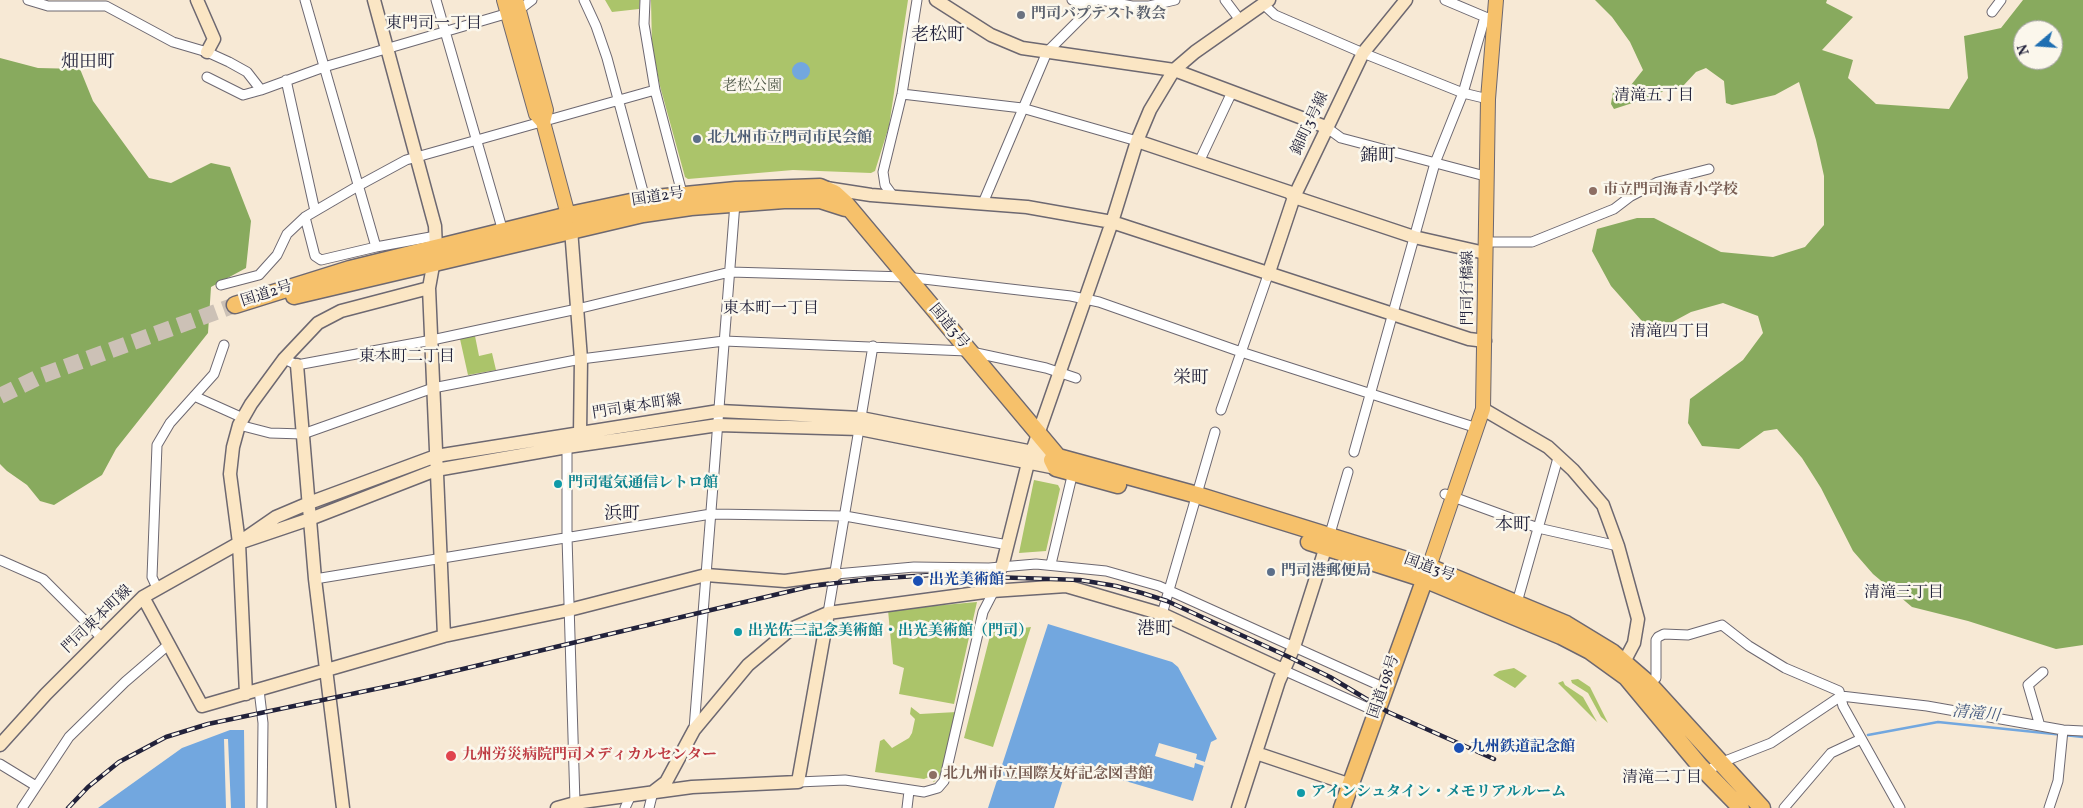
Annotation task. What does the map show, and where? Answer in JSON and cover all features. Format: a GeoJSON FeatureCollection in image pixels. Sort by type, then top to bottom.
{"type":"FeatureCollection","features":[{"type":"Feature","properties":{"kind":"highway","name":"国道2号"},"geometry":{"type":"LineString","coordinates":[[570,222],[674,209],[686,200],[820,193]]}},
{"type":"Feature","properties":{"kind":"highway","name":"国道2号"},"geometry":{"type":"LineString","coordinates":[[435,250],[294,296],[235,305],[350,270],[435,250],[506,239],[645,199],[735,203],[820,193]]}},
{"type":"Feature","properties":{"kind":"highway","name":"国道3号"},"geometry":{"type":"LineString","coordinates":[[820,193],[840,198],[967,351],[1039,433],[1055,460],[1074,472],[1195,500]]}},
{"type":"Feature","properties":{"kind":"highway","name":"国道3号"},"geometry":{"type":"LineString","coordinates":[[820,193],[841,206],[858,220]]}},
{"type":"Feature","properties":{"kind":"highway","name":"国道3号"},"geometry":{"type":"LineString","coordinates":[[1055,460],[1195,500],[1427,573],[1515,610],[1590,650],[1626,677],[1713,768],[1762,808]]}},
{"type":"Feature","properties":{"kind":"highway","name":"国道198号"},"geometry":{"type":"LineString","coordinates":[[1342,808],[1427,573]]}},
{"type":"Feature","properties":{"kind":"highway","name":"国道3号"},"geometry":{"type":"LineString","coordinates":[[1515,610],[1566,624],[1595,641],[1624,662],[1648,683],[1741,808]]}},
{"type":"Feature","properties":{"kind":"main road","name":"門司行橋線"},"geometry":{"type":"LineString","coordinates":[[1427,573],[1449,496],[1483,409],[1489,19],[1496,0]]}},
{"type":"Feature","properties":{"kind":"main road"},"geometry":{"type":"LineString","coordinates":[[512,6],[546,110],[543,122],[570,222]]}},
{"type":"Feature","properties":{"kind":"street"},"geometry":{"type":"LineString","coordinates":[[28,0],[48,6],[106,6],[173,42],[207,52],[247,72],[261,90]]}},
{"type":"Feature","properties":{"kind":"street"},"geometry":{"type":"LineString","coordinates":[[197,0],[214,39],[207,52]]}},
{"type":"Feature","properties":{"kind":"street"},"geometry":{"type":"LineString","coordinates":[[305,0],[376,247]]}},
{"type":"Feature","properties":{"kind":"street"},"geometry":{"type":"LineString","coordinates":[[374,0],[431,204],[435,250],[429,288],[432,388],[444,636]]}},
{"type":"Feature","properties":{"kind":"street"},"geometry":{"type":"LineString","coordinates":[[436,0],[506,239]]}},
{"type":"Feature","properties":{"kind":"street"},"geometry":{"type":"LineString","coordinates":[[207,77],[243,95],[532,0]]}},
{"type":"Feature","properties":{"kind":"street"},"geometry":{"type":"LineString","coordinates":[[584,0],[596,26],[619,100],[645,199]]}},
{"type":"Feature","properties":{"kind":"street"},"geometry":{"type":"LineString","coordinates":[[644,0],[644,24],[655,90],[686,200]]}},
{"type":"Feature","properties":{"kind":"street"},"geometry":{"type":"LineString","coordinates":[[894,196],[885,185],[883,172],[902,94],[917,0]]}},
{"type":"Feature","properties":{"kind":"street"},"geometry":{"type":"LineString","coordinates":[[936,0],[991,35],[1022,48],[1174,70],[1326,127],[1341,138],[1486,176]]}},
{"type":"Feature","properties":{"kind":"street"},"geometry":{"type":"LineString","coordinates":[[1072,0],[1086,4],[1097,0],[1132,6],[1149,6],[1175,0]]}},
{"type":"Feature","properties":{"kind":"street"},"geometry":{"type":"LineString","coordinates":[[983,203],[1047,52],[1097,0]]}},
{"type":"Feature","properties":{"kind":"street"},"geometry":{"type":"LineString","coordinates":[[1225,0],[1240,20]]}},
{"type":"Feature","properties":{"kind":"street","name":"錦町3号線"},"geometry":{"type":"LineString","coordinates":[[1268,275],[1294,197],[1326,127],[1364,53],[1406,0]]}},
{"type":"Feature","properties":{"kind":"street"},"geometry":{"type":"LineString","coordinates":[[1354,452],[1435,163],[1463,93],[1489,19],[1445,0]]}},
{"type":"Feature","properties":{"kind":"street"},"geometry":{"type":"LineString","coordinates":[[1992,12],[2001,0]]}},
{"type":"Feature","properties":{"kind":"street"},"geometry":{"type":"LineString","coordinates":[[556,808],[574,803],[631,795],[737,783],[845,780],[924,792],[938,788],[944,781],[983,612],[998,582],[1030,457],[1112,222],[1137,140],[1150,110],[1174,70],[1194,52],[1266,2],[1275,15],[1463,93],[1488,99]]}},
{"type":"Feature","properties":{"kind":"street"},"geometry":{"type":"LineString","coordinates":[[286,80],[315,211]]}},
{"type":"Feature","properties":{"kind":"street"},"geometry":{"type":"LineString","coordinates":[[222,285],[259,275],[277,255],[287,234],[305,217],[406,160],[655,90]]}},
{"type":"Feature","properties":{"kind":"street"},"geometry":{"type":"LineString","coordinates":[[1199,162],[1232,92]]}},
{"type":"Feature","properties":{"kind":"street"},"geometry":{"type":"LineString","coordinates":[[902,94],[1022,108],[1137,140],[1289,192],[1294,197],[1414,237],[1486,248],[1532,242],[1614,209],[1631,196],[1658,182],[1709,168]]}},
{"type":"Feature","properties":{"kind":"street"},"geometry":{"type":"LineString","coordinates":[[820,193],[894,196],[983,203],[1070,213],[1112,222],[1268,275],[1469,339],[1485,341]]}},
{"type":"Feature","properties":{"kind":"street"},"geometry":{"type":"LineString","coordinates":[[840,198],[871,195]]}},
{"type":"Feature","properties":{"kind":"street"},"geometry":{"type":"LineString","coordinates":[[694,730],[735,203]]}},
{"type":"Feature","properties":{"kind":"street"},"geometry":{"type":"LineString","coordinates":[[305,217],[315,256],[321,260],[376,247],[435,250]]}},
{"type":"Feature","properties":{"kind":"street"},"geometry":{"type":"LineString","coordinates":[[570,222],[581,359],[580,434],[568,446],[567,537],[574,803]]}},
{"type":"Feature","properties":{"kind":"street"},"geometry":{"type":"LineString","coordinates":[[284,359],[297,365],[432,340],[730,272],[906,277],[1099,302],[1241,352],[1477,428]]}},
{"type":"Feature","properties":{"kind":"street"},"geometry":{"type":"LineString","coordinates":[[1221,410],[1268,275]]}},
{"type":"Feature","properties":{"kind":"street"},"geometry":{"type":"LineString","coordinates":[[246,694],[239,543],[230,474],[233,447],[241,421],[284,359],[318,322],[341,310],[429,288]]}},
{"type":"Feature","properties":{"kind":"street"},"geometry":{"type":"LineString","coordinates":[[194,396],[241,421],[270,432],[303,434],[432,388],[581,359],[724,341],[967,351],[1076,378]]}},
{"type":"Feature","properties":{"kind":"street"},"geometry":{"type":"LineString","coordinates":[[157,588],[152,577],[157,445],[170,423],[214,374],[224,345]]}},
{"type":"Feature","properties":{"kind":"street"},"geometry":{"type":"LineString","coordinates":[[798,782],[836,574],[873,346]]}},
{"type":"Feature","properties":{"kind":"street"},"geometry":{"type":"LineString","coordinates":[[297,365],[315,579],[343,808]]}},
{"type":"Feature","properties":{"kind":"street"},"geometry":{"type":"LineString","coordinates":[[1483,409],[1548,447],[1600,500],[1618,546],[1638,620],[1634,643],[1624,662]]}},
{"type":"Feature","properties":{"kind":"street","name":"門司東本町線"},"geometry":{"type":"LineString","coordinates":[[239,543],[259,526],[309,502],[436,456],[719,411],[861,423],[1030,457],[1055,460]]}},
{"type":"Feature","properties":{"kind":"street","name":"門司東本町線"},"geometry":{"type":"LineString","coordinates":[[0,745],[46,694],[143,597],[239,543],[310,519],[436,470],[568,446],[718,425],[861,423]]}},
{"type":"Feature","properties":{"kind":"street"},"geometry":{"type":"LineString","coordinates":[[1162,614],[1215,432]]}},
{"type":"Feature","properties":{"kind":"street"},"geometry":{"type":"LineString","coordinates":[[1515,610],[1558,458]]}},
{"type":"Feature","properties":{"kind":"street"},"geometry":{"type":"LineString","coordinates":[[1051,564],[1074,472]]}},
{"type":"Feature","properties":{"kind":"street"},"geometry":{"type":"LineString","coordinates":[[1238,808],[1283,670],[1294,647],[1328,542],[1348,472]]}},
{"type":"Feature","properties":{"kind":"street"},"geometry":{"type":"LineString","coordinates":[[1449,496],[1538,528],[1618,546]]}},
{"type":"Feature","properties":{"kind":"street"},"geometry":{"type":"LineString","coordinates":[[315,579],[711,514],[845,516],[1008,545]]}},
{"type":"Feature","properties":{"kind":"street"},"geometry":{"type":"LineString","coordinates":[[0,560],[43,579],[102,638]]}},
{"type":"Feature","properties":{"kind":"street"},"geometry":{"type":"LineString","coordinates":[[143,597],[202,706],[444,636],[569,610],[706,575],[785,580],[914,567],[1002,567],[1051,564],[1106,571],[1159,586],[1385,688]]}},
{"type":"Feature","properties":{"kind":"street"},"geometry":{"type":"LineString","coordinates":[[649,808],[653,792],[666,782],[694,730],[729,685],[767,647],[791,629],[828,613],[992,591],[1066,586],[1162,614],[1377,712]]}},
{"type":"Feature","properties":{"kind":"street"},"geometry":{"type":"LineString","coordinates":[[1648,683],[1656,678],[1656,640],[1658,636],[1664,634],[1688,635],[1722,625],[1749,646],[1785,668],[1836,689],[1841,696],[1843,706],[1900,808]]}},
{"type":"Feature","properties":{"kind":"street"},"geometry":{"type":"LineString","coordinates":[[22,808],[69,737],[125,682],[168,645]]}},
{"type":"Feature","properties":{"kind":"street"},"geometry":{"type":"LineString","coordinates":[[2040,726],[2028,685],[2043,672]]}},
{"type":"Feature","properties":{"kind":"street"},"geometry":{"type":"LineString","coordinates":[[259,690],[262,723],[262,808]]}},
{"type":"Feature","properties":{"kind":"street"},"geometry":{"type":"LineString","coordinates":[[1713,768],[1771,743],[1841,696],[1927,706],[2063,730],[2083,730]]}},
{"type":"Feature","properties":{"kind":"street"},"geometry":{"type":"LineString","coordinates":[[2049,808],[2058,781],[2063,730]]}},
{"type":"Feature","properties":{"kind":"street"},"geometry":{"type":"LineString","coordinates":[[1784,808],[1831,753],[1861,739]]}},
{"type":"Feature","properties":{"kind":"street"},"geometry":{"type":"LineString","coordinates":[[1256,754],[1351,785]]}},
{"type":"Feature","properties":{"kind":"street"},"geometry":{"type":"LineString","coordinates":[[0,764],[36,786]]}},
{"type":"Feature","properties":{"kind":"street"},"geometry":{"type":"LineString","coordinates":[[907,808],[909,791]]}},
{"type":"Feature","properties":{"kind":"street"},"geometry":{"type":"LineString","coordinates":[[625,808],[631,795]]}},
{"type":"Feature","properties":{"kind":"green space"},"geometry":{"type":"Polygon","coordinates":[[[605,0],[640,0],[639,9],[612,12],[605,0]]]}},
{"type":"Feature","properties":{"kind":"green space","name":"老松公園"},"geometry":{"type":"Polygon","coordinates":[[[651,0],[908,0],[889,126],[875,171],[871,173],[793,170],[688,179],[685,177],[660,86],[652,46],[651,0]]]}},
{"type":"Feature","properties":{"kind":"green space"},"geometry":{"type":"Polygon","coordinates":[[[1595,0],[1827,0],[1826,3],[1853,17],[1822,50],[1853,60],[1848,78],[1876,104],[1949,109],[1968,78],[1964,36],[2001,28],[2023,0],[2083,0],[2083,645],[2056,649],[1968,621],[1912,607],[1873,574],[1853,551],[1821,488],[1802,458],[1777,429],[1764,431],[1739,449],[1702,446],[1688,423],[1690,399],[1743,360],[1763,333],[1758,316],[1723,303],[1691,312],[1665,326],[1649,329],[1611,286],[1592,251],[1597,229],[1637,218],[1654,218],[1721,252],[1773,257],[1805,247],[1824,225],[1824,176],[1816,140],[1799,82],[1775,95],[1732,105],[1726,103],[1724,81],[1706,68],[1696,72],[1683,86],[1668,88],[1657,95],[1614,109],[1611,104],[1613,92],[1619,86],[1627,90],[1643,70],[1630,42],[1612,17],[1595,0]]]}},
{"type":"Feature","properties":{"kind":"green space"},"geometry":{"type":"Polygon","coordinates":[[[0,58],[38,68],[80,69],[93,101],[149,178],[171,183],[211,163],[230,167],[251,221],[246,268],[211,287],[208,333],[116,449],[102,475],[54,505],[40,501],[27,485],[0,464],[0,58]]]}},
{"type":"Feature","properties":{"kind":"green space"},"geometry":{"type":"Polygon","coordinates":[[[475,336],[479,356],[492,353],[496,370],[468,375],[460,339],[475,336]]]}},
{"type":"Feature","properties":{"kind":"green space"},"geometry":{"type":"Polygon","coordinates":[[[1034,480],[1058,485],[1060,489],[1046,551],[1019,553],[1034,480]]]}},
{"type":"Feature","properties":{"kind":"green space"},"geometry":{"type":"Polygon","coordinates":[[[977,602],[954,704],[899,694],[904,668],[893,664],[888,610],[977,602]]]}},
{"type":"Feature","properties":{"kind":"green space"},"geometry":{"type":"Polygon","coordinates":[[[1031,627],[993,747],[964,738],[991,632],[1031,627]]]}},
{"type":"Feature","properties":{"kind":"green space"},"geometry":{"type":"Polygon","coordinates":[[[1514,668],[1527,676],[1515,688],[1493,675],[1499,671],[1514,668]]]}},
{"type":"Feature","properties":{"kind":"green space"},"geometry":{"type":"Polygon","coordinates":[[[1578,679],[1590,687],[1608,723],[1601,717],[1588,693],[1572,683],[1571,680],[1578,679]]]}},
{"type":"Feature","properties":{"kind":"green space"},"geometry":{"type":"Polygon","coordinates":[[[1563,681],[1565,685],[1583,697],[1597,722],[1558,683],[1563,681]]]}},
{"type":"Feature","properties":{"kind":"green space"},"geometry":{"type":"Polygon","coordinates":[[[911,707],[920,714],[957,712],[947,757],[941,774],[934,782],[929,777],[924,779],[875,772],[880,741],[884,739],[892,748],[909,738],[912,733],[915,719],[910,714],[911,707]]]}},
{"type":"Feature","properties":{"kind":"water"},"geometry":{"type":"Polygon","coordinates":[[[797,62],[805,62],[810,67],[808,78],[797,80],[792,75],[792,67],[797,62]]]}},
{"type":"Feature","properties":{"kind":"water"},"geometry":{"type":"Polygon","coordinates":[[[1048,624],[1172,662],[1178,667],[1217,739],[1211,742],[1193,801],[1068,764],[1054,808],[988,808],[1048,624]]]}},
{"type":"Feature","properties":{"kind":"water"},"geometry":{"type":"Polygon","coordinates":[[[230,730],[244,730],[245,808],[98,808],[182,748],[230,730]]]}},
{"type":"Feature","properties":{"kind":"pier"},"geometry":{"type":"Polygon","coordinates":[[[224,739],[228,739],[231,808],[226,808],[224,739]]]}},
{"type":"Feature","properties":{"kind":"pier"},"geometry":{"type":"Polygon","coordinates":[[[1159,743],[1197,754],[1196,759],[1205,762],[1204,766],[1195,763],[1194,768],[1155,756],[1159,743]]]}},
{"type":"Feature","properties":{"kind":"waterway","name":"清滝川"},"geometry":{"type":"LineString","coordinates":[[1868,735],[1938,722],[2083,737]]}},
{"type":"Feature","properties":{"kind":"tunnel"},"geometry":{"type":"LineString","coordinates":[[0,396],[43,375],[235,305]]}},
{"type":"Feature","properties":{"kind":"railway"},"geometry":{"type":"LineString","coordinates":[[68,808],[88,787],[119,762],[166,737],[208,724],[404,683],[812,586],[870,579],[931,575],[1080,580],[1116,586],[1167,601],[1330,677],[1388,712],[1494,759]]}},
{"type":"Feature","properties":{"kind":"place","name":"門司バプテスト教会"},"geometry":{"type":"Point","coordinates":[1021,15]}},
{"type":"Feature","properties":{"kind":"place","name":"北九州市立門司市民会館"},"geometry":{"type":"Point","coordinates":[697,139]}},
{"type":"Feature","properties":{"kind":"place","name":"市立門司海青小学校"},"geometry":{"type":"Point","coordinates":[1593,191]}},
{"type":"Feature","properties":{"kind":"place","name":"門司電気通信レトロ館"},"geometry":{"type":"Point","coordinates":[558,484]}},
{"type":"Feature","properties":{"kind":"place","name":"門司港郵便局"},"geometry":{"type":"Point","coordinates":[1271,572]}},
{"type":"Feature","properties":{"kind":"place","name":"出光美術館"},"geometry":{"type":"Point","coordinates":[918,581]}},
{"type":"Feature","properties":{"kind":"place","name":"出光佐三記念美術館・出光美術館（門司）"},"geometry":{"type":"Point","coordinates":[738,632]}},
{"type":"Feature","properties":{"kind":"place","name":"九州鉄道記念館"},"geometry":{"type":"Point","coordinates":[1459,748]}},
{"type":"Feature","properties":{"kind":"place","name":"九州労災病院門司メディカルセンター"},"geometry":{"type":"Point","coordinates":[451,756]}},
{"type":"Feature","properties":{"kind":"place","name":"北九州市立国際友好記念図書館"},"geometry":{"type":"Point","coordinates":[933,775]}},
{"type":"Feature","properties":{"kind":"place","name":"アインシュタイン・メモリアルルーム"},"geometry":{"type":"Point","coordinates":[1301,793]}},
{"type":"Feature","properties":{"kind":"district","name":"東門司一丁目"},"geometry":{"type":"Point","coordinates":[434,25]}},
{"type":"Feature","properties":{"kind":"district","name":"老松町"},"geometry":{"type":"Point","coordinates":[938,37]}},
{"type":"Feature","properties":{"kind":"district","name":"畑田町"},"geometry":{"type":"Point","coordinates":[88,64]}},
{"type":"Feature","properties":{"kind":"district","name":"清滝五丁目"},"geometry":{"type":"Point","coordinates":[1654,97]}},
{"type":"Feature","properties":{"kind":"district","name":"錦町"},"geometry":{"type":"Point","coordinates":[1378,158]}},
{"type":"Feature","properties":{"kind":"district","name":"東本町一丁目"},"geometry":{"type":"Point","coordinates":[771,310]}},
{"type":"Feature","properties":{"kind":"district","name":"清滝四丁目"},"geometry":{"type":"Point","coordinates":[1670,333]}},
{"type":"Feature","properties":{"kind":"district","name":"東本町二丁目"},"geometry":{"type":"Point","coordinates":[407,358]}},
{"type":"Feature","properties":{"kind":"district","name":"栄町"},"geometry":{"type":"Point","coordinates":[1191,380]}},
{"type":"Feature","properties":{"kind":"district","name":"浜町"},"geometry":{"type":"Point","coordinates":[622,516]}},
{"type":"Feature","properties":{"kind":"district","name":"本町"},"geometry":{"type":"Point","coordinates":[1513,527]}},
{"type":"Feature","properties":{"kind":"district","name":"清滝三丁目"},"geometry":{"type":"Point","coordinates":[1904,594]}},
{"type":"Feature","properties":{"kind":"district","name":"港町"},"geometry":{"type":"Point","coordinates":[1155,631]}},
{"type":"Feature","properties":{"kind":"district","name":"清滝二丁目"},"geometry":{"type":"Point","coordinates":[1662,779]}}]}
